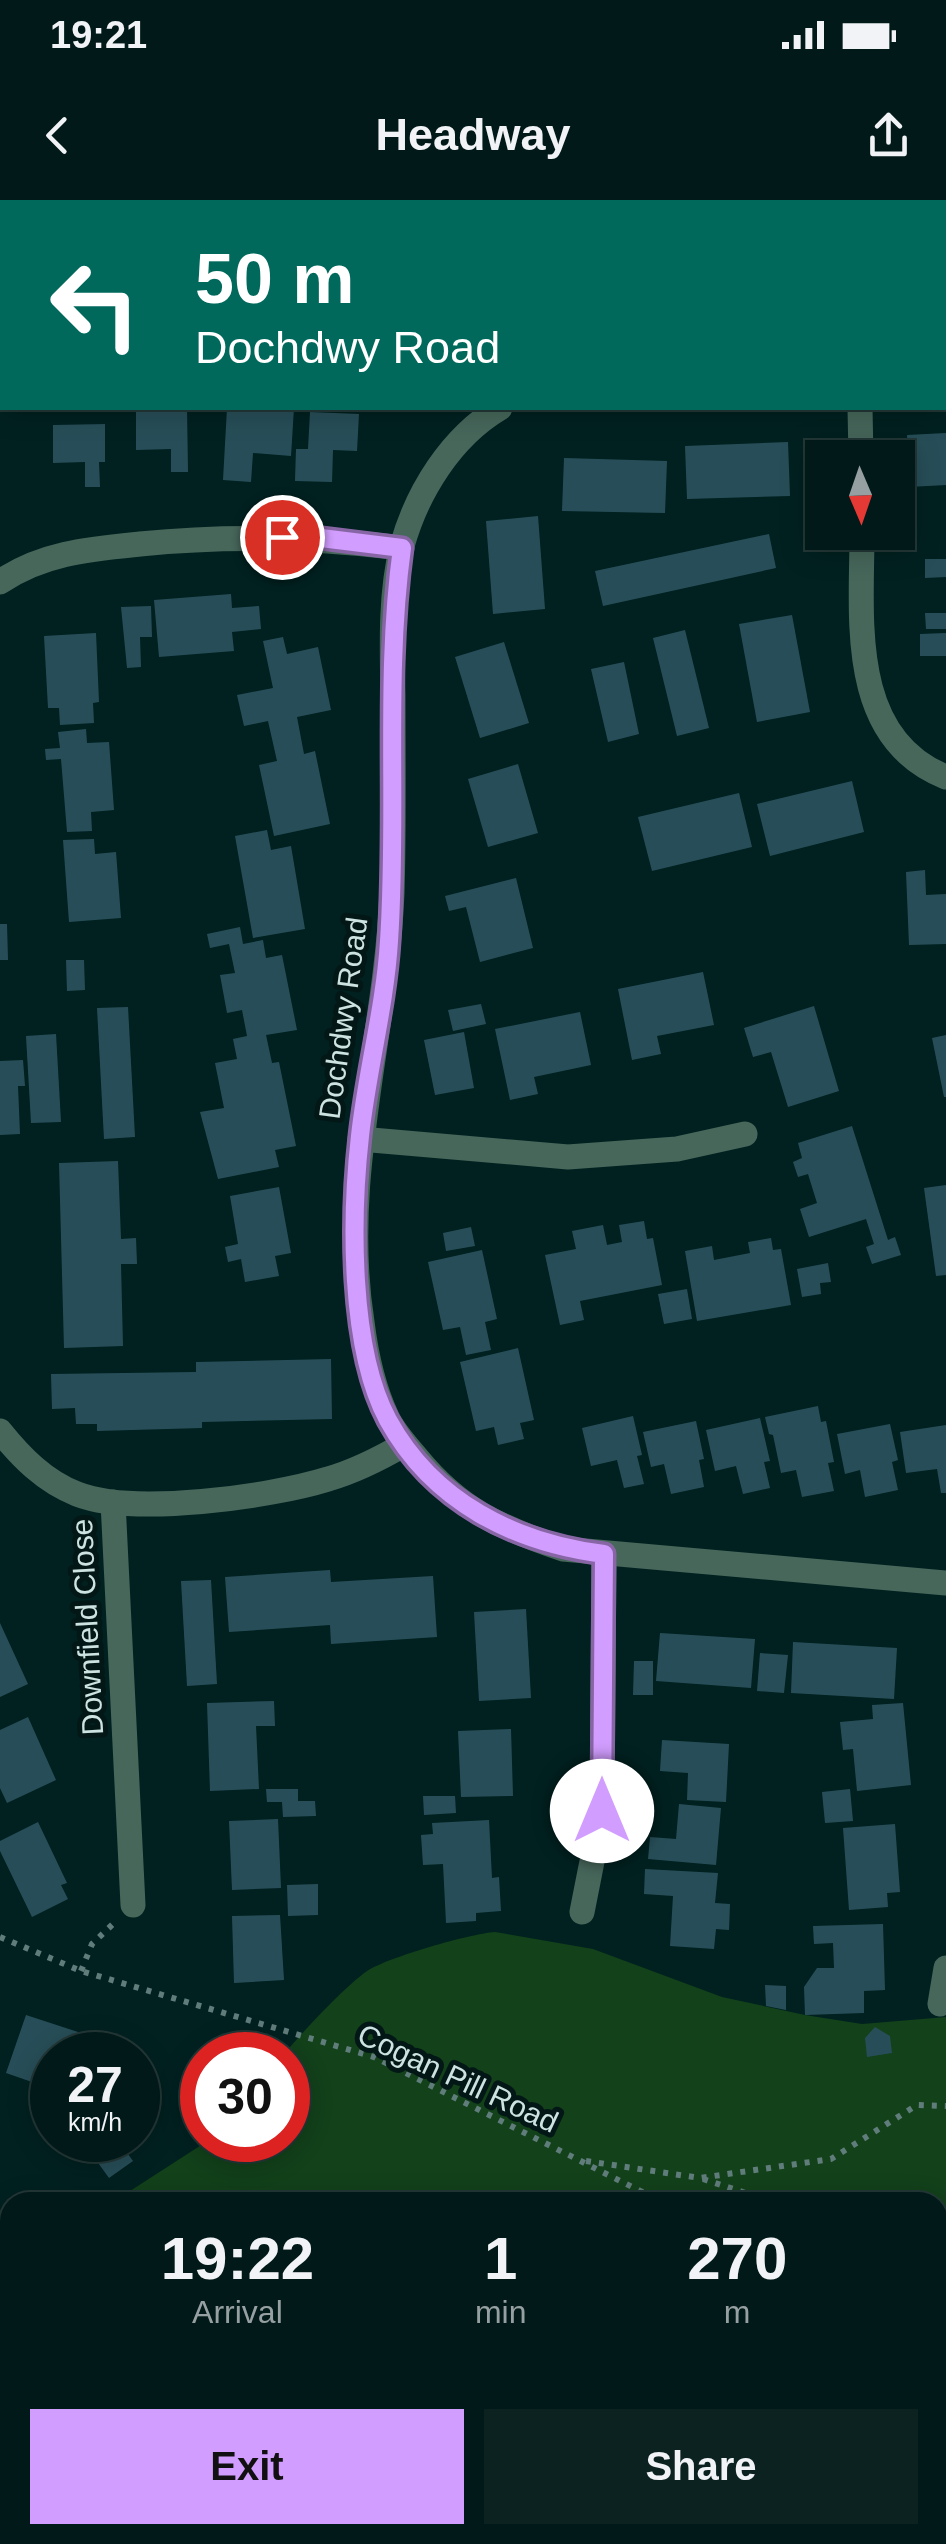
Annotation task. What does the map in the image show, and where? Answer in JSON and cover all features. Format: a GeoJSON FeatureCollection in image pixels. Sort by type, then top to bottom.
{"type":"FeatureCollection","features":[{"type":"Feature","properties":{"kind":"street","name":"Dochdwy Road"},"geometry":{"type":"LineString","coordinates":[[497,410],[440,466],[418,499],[402,548],[394,605],[389,947],[360,1139],[356,1253],[364,1338],[375,1386],[388,1419],[442,1488],[476,1514],[516,1533],[563,1549],[604,1554],[946,1583]]}},
{"type":"Feature","properties":{"kind":"street"},"geometry":{"type":"LineString","coordinates":[[860,410],[861,440]]}},
{"type":"Feature","properties":{"kind":"street"},"geometry":{"type":"LineString","coordinates":[[0,582],[46,558],[163,542],[244,536],[321,538],[402,548]]}},
{"type":"Feature","properties":{"kind":"street"},"geometry":{"type":"LineString","coordinates":[[862,550],[864,656],[872,698],[887,727],[909,752],[946,777]]}},
{"type":"Feature","properties":{"kind":"street"},"geometry":{"type":"LineString","coordinates":[[360,1139],[568,1157],[678,1150],[745,1134]]}},
{"type":"Feature","properties":{"kind":"street"},"geometry":{"type":"LineString","coordinates":[[0,1431],[23,1459],[50,1480],[78,1495],[113,1502],[196,1500],[326,1480],[354,1471],[405,1444]]}},
{"type":"Feature","properties":{"kind":"street","name":"Downfield Close"},"geometry":{"type":"LineString","coordinates":[[113,1502],[133,1905]]}},
{"type":"Feature","properties":{"kind":"street"},"geometry":{"type":"LineString","coordinates":[[582,1912],[602,1811],[604,1554]]}},
{"type":"Feature","properties":{"kind":"street"},"geometry":{"type":"LineString","coordinates":[[940,2004],[946,1968]]}},
{"type":"Feature","properties":{"kind":"path","name":"Cogan Pill Road"},"geometry":{"type":"LineString","coordinates":[[0,1937],[82,1971],[374,2057],[642,2192]]}},
{"type":"Feature","properties":{"kind":"path"},"geometry":{"type":"LineString","coordinates":[[82,1971],[92,1944]]}},
{"type":"Feature","properties":{"kind":"path"},"geometry":{"type":"LineString","coordinates":[[700,2178],[831,2160],[916,2105],[946,2106]]}},
{"type":"Feature","properties":{"kind":"path"},"geometry":{"type":"LineString","coordinates":[[578,2160],[700,2178],[742,2192]]}},
{"type":"Feature","properties":{"kind":"green space"},"geometry":{"type":"Polygon","coordinates":[[[495,1932],[593,1949],[722,1997],[805,2015],[862,2024],[946,2017],[946,2192],[128,2192],[180,2159],[180,2162],[310,2162],[310,2032],[304,2032],[367,1971],[429,1947],[495,1932]]]}},
{"type":"Feature","properties":{"kind":"building"},"geometry":{"type":"Polygon","coordinates":[[[136,410],[187,410],[188,472],[171,472],[171,449],[136,450],[136,410]]]}},
{"type":"Feature","properties":{"kind":"building"},"geometry":{"type":"Polygon","coordinates":[[[227,410],[294,410],[291,456],[253,453],[251,482],[223,480],[227,410]]]}},
{"type":"Feature","properties":{"kind":"building"},"geometry":{"type":"Polygon","coordinates":[[[310,412],[359,414],[357,451],[333,450],[332,482],[295,481],[296,449],[308,449],[310,412]]]}},
{"type":"Feature","properties":{"kind":"building"},"geometry":{"type":"Polygon","coordinates":[[[105,424],[105,462],[99,462],[100,487],[85,487],[85,462],[53,463],[53,425],[105,424]]]}},
{"type":"Feature","properties":{"kind":"building"},"geometry":{"type":"Polygon","coordinates":[[[946,433],[946,485],[915,487],[915,440],[907,440],[907,435],[946,433]]]}},
{"type":"Feature","properties":{"kind":"building"},"geometry":{"type":"Polygon","coordinates":[[[788,442],[790,496],[687,499],[685,446],[788,442]]]}},
{"type":"Feature","properties":{"kind":"building"},"geometry":{"type":"Polygon","coordinates":[[[564,458],[667,461],[665,513],[562,511],[564,458]]]}},
{"type":"Feature","properties":{"kind":"building"},"geometry":{"type":"Polygon","coordinates":[[[538,516],[545,609],[493,614],[486,521],[538,516]]]}},
{"type":"Feature","properties":{"kind":"building"},"geometry":{"type":"Polygon","coordinates":[[[769,534],[776,568],[603,606],[595,571],[769,534]]]}},
{"type":"Feature","properties":{"kind":"building"},"geometry":{"type":"Polygon","coordinates":[[[925,559],[946,559],[946,577],[925,578],[925,559]]]}},
{"type":"Feature","properties":{"kind":"building"},"geometry":{"type":"Polygon","coordinates":[[[231,594],[232,608],[259,606],[261,629],[232,632],[234,651],[159,657],[154,600],[231,594]]]}},
{"type":"Feature","properties":{"kind":"building"},"geometry":{"type":"Polygon","coordinates":[[[151,606],[152,637],[140,637],[141,667],[127,668],[121,607],[151,606]]]}},
{"type":"Feature","properties":{"kind":"building"},"geometry":{"type":"Polygon","coordinates":[[[925,613],[946,613],[946,629],[926,629],[925,613]]]}},
{"type":"Feature","properties":{"kind":"building"},"geometry":{"type":"Polygon","coordinates":[[[792,615],[810,712],[757,722],[739,624],[792,615]]]}},
{"type":"Feature","properties":{"kind":"building"},"geometry":{"type":"Polygon","coordinates":[[[685,630],[709,728],[677,736],[653,638],[685,630]]]}},
{"type":"Feature","properties":{"kind":"building"},"geometry":{"type":"Polygon","coordinates":[[[96,633],[99,702],[93,703],[94,723],[60,725],[59,708],[48,708],[44,636],[96,633]]]}},
{"type":"Feature","properties":{"kind":"building"},"geometry":{"type":"Polygon","coordinates":[[[946,633],[946,656],[920,656],[920,634],[946,633]]]}},
{"type":"Feature","properties":{"kind":"building"},"geometry":{"type":"Polygon","coordinates":[[[283,637],[287,654],[318,647],[331,710],[297,717],[304,754],[315,751],[330,824],[274,836],[259,765],[277,761],[268,721],[244,726],[237,695],[273,688],[263,641],[283,637]]]}},
{"type":"Feature","properties":{"kind":"building"},"geometry":{"type":"Polygon","coordinates":[[[504,642],[529,723],[480,738],[455,657],[504,642]]]}},
{"type":"Feature","properties":{"kind":"building"},"geometry":{"type":"Polygon","coordinates":[[[624,662],[639,734],[608,742],[591,669],[624,662]]]}},
{"type":"Feature","properties":{"kind":"building"},"geometry":{"type":"Polygon","coordinates":[[[86,729],[87,743],[109,742],[114,810],[91,812],[92,831],[67,832],[61,759],[46,760],[45,749],[60,748],[58,732],[86,729]]]}},
{"type":"Feature","properties":{"kind":"building"},"geometry":{"type":"Polygon","coordinates":[[[518,764],[538,833],[488,847],[468,779],[518,764]]]}},
{"type":"Feature","properties":{"kind":"building"},"geometry":{"type":"Polygon","coordinates":[[[852,781],[864,832],[770,856],[757,804],[852,781]]]}},
{"type":"Feature","properties":{"kind":"building"},"geometry":{"type":"Polygon","coordinates":[[[739,793],[752,847],[652,871],[638,817],[739,793]]]}},
{"type":"Feature","properties":{"kind":"building"},"geometry":{"type":"Polygon","coordinates":[[[267,830],[271,850],[291,846],[305,929],[253,938],[235,836],[267,830]]]}},
{"type":"Feature","properties":{"kind":"building"},"geometry":{"type":"Polygon","coordinates":[[[94,839],[95,854],[116,852],[121,918],[69,922],[63,840],[94,839]]]}},
{"type":"Feature","properties":{"kind":"building"},"geometry":{"type":"Polygon","coordinates":[[[925,870],[926,895],[946,894],[946,944],[909,945],[906,872],[925,870]]]}},
{"type":"Feature","properties":{"kind":"building"},"geometry":{"type":"Polygon","coordinates":[[[516,878],[533,948],[480,962],[466,907],[449,911],[445,896],[516,878]]]}},
{"type":"Feature","properties":{"kind":"building"},"geometry":{"type":"Polygon","coordinates":[[[0,924],[7,924],[8,960],[0,960],[0,924]]]}},
{"type":"Feature","properties":{"kind":"building"},"geometry":{"type":"Polygon","coordinates":[[[240,927],[243,944],[263,940],[266,958],[282,955],[297,1030],[266,1035],[272,1063],[279,1062],[296,1146],[275,1150],[279,1167],[218,1179],[200,1112],[224,1108],[215,1063],[237,1059],[233,1039],[247,1036],[242,1010],[227,1013],[220,975],[235,973],[229,944],[210,948],[207,934],[240,927]]]}},
{"type":"Feature","properties":{"kind":"building"},"geometry":{"type":"Polygon","coordinates":[[[66,960],[84,960],[85,990],[67,991],[66,960]]]}},
{"type":"Feature","properties":{"kind":"building"},"geometry":{"type":"Polygon","coordinates":[[[703,972],[714,1025],[657,1036],[661,1054],[632,1060],[618,989],[703,972]]]}},
{"type":"Feature","properties":{"kind":"building"},"geometry":{"type":"Polygon","coordinates":[[[481,1004],[486,1024],[453,1031],[448,1010],[481,1004]]]}},
{"type":"Feature","properties":{"kind":"building"},"geometry":{"type":"Polygon","coordinates":[[[814,1006],[839,1091],[788,1107],[771,1052],[753,1057],[744,1028],[814,1006]]]}},
{"type":"Feature","properties":{"kind":"building"},"geometry":{"type":"Polygon","coordinates":[[[128,1007],[135,1137],[104,1139],[97,1008],[128,1007]]]}},
{"type":"Feature","properties":{"kind":"building"},"geometry":{"type":"Polygon","coordinates":[[[580,1012],[591,1065],[534,1077],[538,1094],[510,1100],[495,1029],[580,1012]]]}},
{"type":"Feature","properties":{"kind":"building"},"geometry":{"type":"Polygon","coordinates":[[[464,1032],[474,1088],[435,1095],[424,1040],[464,1032]]]}},
{"type":"Feature","properties":{"kind":"building"},"geometry":{"type":"Polygon","coordinates":[[[56,1034],[61,1122],[31,1123],[26,1036],[56,1034]]]}},
{"type":"Feature","properties":{"kind":"building"},"geometry":{"type":"Polygon","coordinates":[[[946,1035],[946,1097],[944,1097],[932,1038],[946,1035]]]}},
{"type":"Feature","properties":{"kind":"building"},"geometry":{"type":"Polygon","coordinates":[[[23,1060],[25,1086],[18,1086],[20,1134],[0,1135],[0,1061],[23,1060]]]}},
{"type":"Feature","properties":{"kind":"building"},"geometry":{"type":"Polygon","coordinates":[[[852,1126],[888,1240],[895,1237],[901,1255],[872,1264],[866,1247],[874,1244],[866,1219],[809,1237],[800,1209],[817,1203],[808,1174],[798,1177],[793,1162],[802,1158],[798,1143],[852,1126]]]}},
{"type":"Feature","properties":{"kind":"building"},"geometry":{"type":"Polygon","coordinates":[[[118,1161],[121,1239],[136,1238],[137,1264],[121,1264],[123,1346],[64,1348],[59,1163],[118,1161]]]}},
{"type":"Feature","properties":{"kind":"building"},"geometry":{"type":"Polygon","coordinates":[[[946,1185],[946,1275],[936,1276],[924,1188],[946,1185]]]}},
{"type":"Feature","properties":{"kind":"building"},"geometry":{"type":"Polygon","coordinates":[[[279,1187],[291,1253],[275,1256],[279,1276],[245,1282],[241,1259],[228,1262],[225,1247],[238,1244],[230,1196],[279,1187]]]}},
{"type":"Feature","properties":{"kind":"building"},"geometry":{"type":"Polygon","coordinates":[[[644,1221],[647,1239],[653,1238],[662,1285],[580,1301],[584,1320],[560,1325],[545,1255],[576,1249],[572,1231],[603,1225],[607,1245],[622,1242],[619,1225],[644,1221]]]}},
{"type":"Feature","properties":{"kind":"building"},"geometry":{"type":"Polygon","coordinates":[[[471,1227],[475,1246],[446,1251],[443,1233],[471,1227]]]}},
{"type":"Feature","properties":{"kind":"building"},"geometry":{"type":"Polygon","coordinates":[[[771,1238],[773,1250],[781,1249],[791,1305],[697,1321],[685,1251],[712,1246],[714,1260],[750,1253],[748,1242],[771,1238]]]}},
{"type":"Feature","properties":{"kind":"building"},"geometry":{"type":"Polygon","coordinates":[[[482,1250],[497,1319],[485,1322],[491,1350],[466,1355],[460,1327],[443,1330],[428,1262],[482,1250]]]}},
{"type":"Feature","properties":{"kind":"building"},"geometry":{"type":"Polygon","coordinates":[[[828,1263],[831,1282],[820,1283],[821,1294],[802,1297],[797,1269],[828,1263]]]}},
{"type":"Feature","properties":{"kind":"building"},"geometry":{"type":"Polygon","coordinates":[[[687,1289],[692,1319],[664,1324],[658,1294],[687,1289]]]}},
{"type":"Feature","properties":{"kind":"building"},"geometry":{"type":"Polygon","coordinates":[[[518,1348],[534,1420],[520,1423],[524,1439],[498,1445],[494,1427],[476,1431],[460,1362],[518,1348]]]}},
{"type":"Feature","properties":{"kind":"building"},"geometry":{"type":"Polygon","coordinates":[[[331,1359],[332,1419],[202,1422],[202,1428],[97,1431],[97,1424],[76,1424],[75,1408],[52,1409],[51,1374],[196,1372],[196,1362],[331,1359]]]}},
{"type":"Feature","properties":{"kind":"building"},"geometry":{"type":"Polygon","coordinates":[[[818,1406],[821,1422],[826,1421],[834,1462],[828,1463],[834,1491],[802,1497],[796,1470],[781,1473],[765,1417],[818,1406]]]}},
{"type":"Feature","properties":{"kind":"building"},"geometry":{"type":"Polygon","coordinates":[[[633,1416],[644,1484],[624,1488],[617,1460],[591,1466],[582,1428],[633,1416]]]}},
{"type":"Feature","properties":{"kind":"building"},"geometry":{"type":"Polygon","coordinates":[[[760,1418],[770,1461],[764,1462],[770,1488],[743,1494],[736,1466],[715,1471],[706,1430],[760,1418]]]}},
{"type":"Feature","properties":{"kind":"building"},"geometry":{"type":"Polygon","coordinates":[[[696,1421],[704,1459],[699,1460],[704,1487],[671,1494],[664,1464],[651,1467],[643,1432],[696,1421]]]}},
{"type":"Feature","properties":{"kind":"building"},"geometry":{"type":"Polygon","coordinates":[[[890,1424],[898,1460],[892,1462],[898,1490],[865,1497],[860,1470],[845,1474],[837,1434],[890,1424]]]}},
{"type":"Feature","properties":{"kind":"building"},"geometry":{"type":"Polygon","coordinates":[[[946,1425],[946,1493],[941,1493],[937,1469],[906,1473],[900,1432],[946,1425]]]}},
{"type":"Feature","properties":{"kind":"building"},"geometry":{"type":"Polygon","coordinates":[[[330,1570],[331,1582],[433,1576],[437,1637],[331,1644],[330,1625],[229,1632],[225,1577],[330,1570]]]}},
{"type":"Feature","properties":{"kind":"building"},"geometry":{"type":"Polygon","coordinates":[[[211,1580],[217,1684],[187,1686],[181,1581],[211,1580]]]}},
{"type":"Feature","properties":{"kind":"building"},"geometry":{"type":"Polygon","coordinates":[[[526,1609],[531,1698],[479,1701],[474,1612],[526,1609]]]}},
{"type":"Feature","properties":{"kind":"building"},"geometry":{"type":"Polygon","coordinates":[[[0,1623],[28,1684],[0,1697],[0,1623]]]}},
{"type":"Feature","properties":{"kind":"building"},"geometry":{"type":"Polygon","coordinates":[[[660,1633],[755,1639],[751,1688],[656,1681],[660,1633]]]}},
{"type":"Feature","properties":{"kind":"building"},"geometry":{"type":"Polygon","coordinates":[[[793,1642],[897,1648],[894,1699],[791,1693],[793,1642]]]}},
{"type":"Feature","properties":{"kind":"building"},"geometry":{"type":"Polygon","coordinates":[[[760,1653],[788,1655],[784,1693],[757,1691],[760,1653]]]}},
{"type":"Feature","properties":{"kind":"building"},"geometry":{"type":"Polygon","coordinates":[[[634,1661],[653,1661],[653,1695],[633,1695],[634,1661]]]}},
{"type":"Feature","properties":{"kind":"building"},"geometry":{"type":"Polygon","coordinates":[[[274,1701],[275,1726],[256,1726],[259,1789],[210,1791],[207,1703],[274,1701]]]}},
{"type":"Feature","properties":{"kind":"building"},"geometry":{"type":"Polygon","coordinates":[[[903,1703],[911,1785],[857,1791],[853,1749],[843,1750],[840,1722],[873,1719],[872,1705],[903,1703]]]}},
{"type":"Feature","properties":{"kind":"building"},"geometry":{"type":"Polygon","coordinates":[[[28,1717],[56,1780],[7,1803],[0,1788],[0,1730],[28,1717]]]}},
{"type":"Feature","properties":{"kind":"building"},"geometry":{"type":"Polygon","coordinates":[[[511,1729],[513,1796],[461,1797],[458,1731],[511,1729]]]}},
{"type":"Feature","properties":{"kind":"building"},"geometry":{"type":"Polygon","coordinates":[[[662,1740],[729,1744],[726,1802],[687,1800],[688,1773],[660,1771],[662,1740]]]}},
{"type":"Feature","properties":{"kind":"building"},"geometry":{"type":"Polygon","coordinates":[[[266,1789],[298,1789],[298,1801],[315,1801],[316,1816],[283,1817],[282,1802],[267,1802],[266,1789]]]}},
{"type":"Feature","properties":{"kind":"building"},"geometry":{"type":"Polygon","coordinates":[[[850,1789],[853,1821],[825,1823],[822,1792],[850,1789]]]}},
{"type":"Feature","properties":{"kind":"building"},"geometry":{"type":"Polygon","coordinates":[[[423,1796],[455,1796],[456,1813],[424,1815],[423,1796]]]}},
{"type":"Feature","properties":{"kind":"building"},"geometry":{"type":"Polygon","coordinates":[[[679,1804],[721,1808],[716,1865],[648,1859],[650,1837],[676,1839],[679,1804]]]}},
{"type":"Feature","properties":{"kind":"building"},"geometry":{"type":"Polygon","coordinates":[[[278,1819],[281,1888],[232,1890],[229,1821],[278,1819]]]}},
{"type":"Feature","properties":{"kind":"building"},"geometry":{"type":"Polygon","coordinates":[[[489,1820],[492,1878],[499,1877],[501,1911],[476,1913],[476,1921],[446,1923],[443,1864],[423,1865],[421,1835],[433,1834],[432,1823],[489,1820]]]}},
{"type":"Feature","properties":{"kind":"building"},"geometry":{"type":"Polygon","coordinates":[[[38,1822],[67,1883],[61,1885],[68,1899],[32,1917],[0,1851],[0,1841],[38,1822]]]}},
{"type":"Feature","properties":{"kind":"building"},"geometry":{"type":"Polygon","coordinates":[[[895,1824],[900,1892],[887,1893],[888,1907],[849,1910],[843,1828],[895,1824]]]}},
{"type":"Feature","properties":{"kind":"building"},"geometry":{"type":"Polygon","coordinates":[[[645,1869],[718,1873],[715,1903],[730,1904],[729,1930],[716,1929],[714,1949],[670,1946],[673,1896],[644,1894],[645,1869]]]}},
{"type":"Feature","properties":{"kind":"building"},"geometry":{"type":"Polygon","coordinates":[[[318,1884],[318,1915],[288,1916],[287,1885],[318,1884]]]}},
{"type":"Feature","properties":{"kind":"building"},"geometry":{"type":"Polygon","coordinates":[[[280,1915],[284,1980],[234,1983],[232,1916],[280,1915]]]}},
{"type":"Feature","properties":{"kind":"building"},"geometry":{"type":"Polygon","coordinates":[[[883,1924],[885,1990],[864,1991],[864,2013],[805,2015],[804,1987],[817,1968],[834,1968],[833,1943],[814,1944],[813,1926],[883,1924]]]}},
{"type":"Feature","properties":{"kind":"building"},"geometry":{"type":"Polygon","coordinates":[[[765,1985],[786,1986],[786,2010],[766,2006],[765,1985]]]}},
{"type":"Feature","properties":{"kind":"building"},"geometry":{"type":"Polygon","coordinates":[[[26,2015],[78,2032],[30,2032],[30,2081],[6,2073],[26,2015]]]}},
{"type":"Feature","properties":{"kind":"building"},"geometry":{"type":"Polygon","coordinates":[[[875,2027],[890,2036],[892,2053],[867,2057],[865,2038],[875,2027]]]}},
{"type":"Feature","properties":{"kind":"building"},"geometry":{"type":"Polygon","coordinates":[[[97,2162],[132,2162],[109,2178],[97,2162]]]}},
{"type":"Feature","properties":{"kind":"route"},"geometry":{"type":"LineString","coordinates":[[282,537],[402,548],[392,661],[394,800],[389,947],[360,1139],[356,1206],[358,1297],[375,1386],[388,1419],[405,1444],[442,1488],[476,1514],[563,1549],[604,1554],[602,1811]]}}]}
